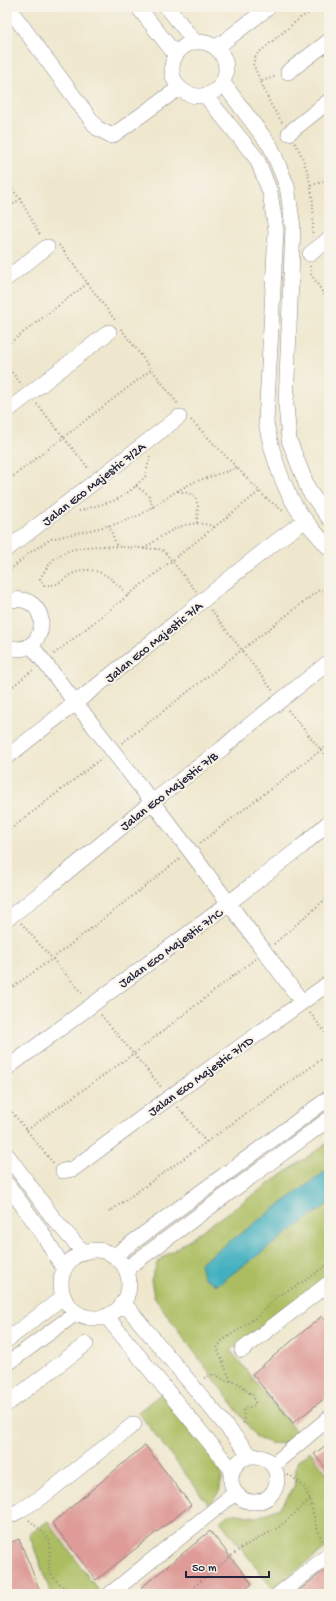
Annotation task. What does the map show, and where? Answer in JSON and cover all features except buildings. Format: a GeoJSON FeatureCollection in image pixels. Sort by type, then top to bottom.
{"type":"FeatureCollection","features":[{"type":"Feature","properties":{"kind":"street"},"geometry":{"type":"LineString","coordinates":[[8,7],[97,128],[112,136],[179,88]]}},
{"type":"Feature","properties":{"kind":"street"},"geometry":{"type":"LineString","coordinates":[[138,7],[175,54]]}},
{"type":"Feature","properties":{"kind":"street"},"geometry":{"type":"LineString","coordinates":[[167,7],[194,41]]}},
{"type":"Feature","properties":{"kind":"street"},"geometry":{"type":"LineString","coordinates":[[217,47],[269,7]]}},
{"type":"Feature","properties":{"kind":"street"},"geometry":{"type":"LineString","coordinates":[[194,41],[210,43],[217,47],[222,53],[227,68],[223,83],[212,93],[205,96],[187,94],[179,88],[174,81],[171,72],[175,54],[180,48],[194,41]]}},
{"type":"Feature","properties":{"kind":"street"},"geometry":{"type":"LineString","coordinates":[[288,72],[329,41]]}},
{"type":"Feature","properties":{"kind":"street"},"geometry":{"type":"LineString","coordinates":[[223,83],[271,147],[287,186],[293,227],[286,404],[289,440],[309,491],[329,518]]}},
{"type":"Feature","properties":{"kind":"street"},"geometry":{"type":"LineString","coordinates":[[205,96],[257,159],[270,192],[276,231],[266,424],[272,452],[283,483],[297,508],[329,548]]}},
{"type":"Feature","properties":{"kind":"street"},"geometry":{"type":"LineString","coordinates":[[289,133],[329,101]]}},
{"type":"Feature","properties":{"kind":"street"},"geometry":{"type":"LineString","coordinates":[[310,254],[329,239]]}},
{"type":"Feature","properties":{"kind":"street"},"geometry":{"type":"LineString","coordinates":[[7,278],[47,247]]}},
{"type":"Feature","properties":{"kind":"street"},"geometry":{"type":"LineString","coordinates":[[7,411],[109,332]]}},
{"type":"Feature","properties":{"kind":"street","name":"Jalan Eco Majestic 7/2A"},"geometry":{"type":"LineString","coordinates":[[7,549],[181,414]]}},
{"type":"Feature","properties":{"kind":"street","name":"Jalan Eco Majestic 7/A"},"geometry":{"type":"LineString","coordinates":[[7,757],[76,704],[204,601],[243,566],[299,525]]}},
{"type":"Feature","properties":{"kind":"street"},"geometry":{"type":"LineString","coordinates":[[7,601],[15,599],[31,603],[41,616],[42,624],[39,635],[31,644],[20,649],[7,647]]}},
{"type":"Feature","properties":{"kind":"street"},"geometry":{"type":"LineString","coordinates":[[31,644],[190,851],[302,1002]]}},
{"type":"Feature","properties":{"kind":"street","name":"Jalan Eco Majestic 7/B"},"geometry":{"type":"LineString","coordinates":[[10,916],[50,886],[152,802],[223,748],[329,662]]}},
{"type":"Feature","properties":{"kind":"street","name":"Jalan Eco Majestic 7/1C"},"geometry":{"type":"LineString","coordinates":[[7,1068],[228,903],[301,847],[329,822]]}},
{"type":"Feature","properties":{"kind":"street","name":"Jalan Eco Majestic 7/1D"},"geometry":{"type":"LineString","coordinates":[[68,1170],[329,983]]}},
{"type":"Feature","properties":{"kind":"street"},"geometry":{"type":"LineString","coordinates":[[114,1256],[329,1098]]}},
{"type":"Feature","properties":{"kind":"street"},"geometry":{"type":"LineString","coordinates":[[126,1270],[329,1118]]}},
{"type":"Feature","properties":{"kind":"street"},"geometry":{"type":"LineString","coordinates":[[7,1155],[54,1219],[83,1252]]}},
{"type":"Feature","properties":{"kind":"street"},"geometry":{"type":"LineString","coordinates":[[7,1184],[41,1231],[64,1269]]}},
{"type":"Feature","properties":{"kind":"street"},"geometry":{"type":"LineString","coordinates":[[99,1251],[114,1256],[126,1270],[129,1280],[128,1292],[124,1302],[116,1310],[106,1316],[96,1318],[86,1317],[76,1313],[68,1306],[63,1297],[60,1288],[64,1269],[69,1262],[83,1252],[99,1251]]}},
{"type":"Feature","properties":{"kind":"street"},"geometry":{"type":"LineString","coordinates":[[242,1350],[329,1283]]}},
{"type":"Feature","properties":{"kind":"street"},"geometry":{"type":"LineString","coordinates":[[7,1340],[63,1297]]}},
{"type":"Feature","properties":{"kind":"street"},"geometry":{"type":"LineString","coordinates":[[124,1302],[251,1456]]}},
{"type":"Feature","properties":{"kind":"street"},"geometry":{"type":"LineString","coordinates":[[7,1364],[76,1313]]}},
{"type":"Feature","properties":{"kind":"street"},"geometry":{"type":"LineString","coordinates":[[106,1316],[232,1470]]}},
{"type":"Feature","properties":{"kind":"street"},"geometry":{"type":"LineString","coordinates":[[7,1404],[86,1344]]}},
{"type":"Feature","properties":{"kind":"street"},"geometry":{"type":"LineString","coordinates":[[275,1470],[329,1418]]}},
{"type":"Feature","properties":{"kind":"street"},"geometry":{"type":"LineString","coordinates":[[13,1514],[42,1497],[134,1424]]}},
{"type":"Feature","properties":{"kind":"street"},"geometry":{"type":"LineString","coordinates":[[251,1456],[264,1457],[275,1470],[276,1488],[273,1494],[263,1501],[251,1502],[240,1498],[235,1493],[231,1482],[232,1470],[240,1460],[251,1456]]}},
{"type":"Feature","properties":{"kind":"street"},"geometry":{"type":"LineString","coordinates":[[110,1594],[235,1493]]}},
{"type":"Feature","properties":{"kind":"street"},"geometry":{"type":"LineString","coordinates":[[279,1594],[328,1552]]}},
{"type":"Feature","properties":{"kind":"path"},"geometry":{"type":"LineString","coordinates":[[272,41],[300,18],[320,7]]}},
{"type":"Feature","properties":{"kind":"path"},"geometry":{"type":"LineString","coordinates":[[262,81],[288,72]]}},
{"type":"Feature","properties":{"kind":"path"},"geometry":{"type":"LineString","coordinates":[[311,185],[329,180]]}},
{"type":"Feature","properties":{"kind":"path"},"geometry":{"type":"LineString","coordinates":[[7,183],[20,199],[47,247],[53,240],[58,242],[152,369],[181,414],[194,424],[238,468],[194,482],[140,515],[110,525],[51,540],[29,553],[7,573]]}},
{"type":"Feature","properties":{"kind":"path"},"geometry":{"type":"LineString","coordinates":[[7,209],[20,199]]}},
{"type":"Feature","properties":{"kind":"path"},"geometry":{"type":"LineString","coordinates":[[7,345],[88,283]]}},
{"type":"Feature","properties":{"kind":"path"},"geometry":{"type":"LineString","coordinates":[[7,366],[98,479]]}},
{"type":"Feature","properties":{"kind":"path"},"geometry":{"type":"LineString","coordinates":[[7,481],[152,369]]}},
{"type":"Feature","properties":{"kind":"path"},"geometry":{"type":"LineString","coordinates":[[56,511],[74,512],[95,507],[116,500],[136,486],[145,477],[151,450],[149,440]]}},
{"type":"Feature","properties":{"kind":"path"},"geometry":{"type":"LineString","coordinates":[[136,486],[148,495],[153,508]]}},
{"type":"Feature","properties":{"kind":"path"},"geometry":{"type":"LineString","coordinates":[[7,691],[260,490]]}},
{"type":"Feature","properties":{"kind":"path"},"geometry":{"type":"LineString","coordinates":[[177,491],[195,496],[198,506],[197,523]]}},
{"type":"Feature","properties":{"kind":"path"},"geometry":{"type":"LineString","coordinates":[[143,549],[178,527],[193,522],[215,526]]}},
{"type":"Feature","properties":{"kind":"path"},"geometry":{"type":"LineString","coordinates":[[110,525],[117,547]]}},
{"type":"Feature","properties":{"kind":"path"},"geometry":{"type":"LineString","coordinates":[[128,596],[119,584],[95,570],[78,571],[55,586],[44,585],[40,579],[46,568],[55,558],[74,549],[90,547],[117,547],[158,549],[164,552],[242,649],[280,701],[329,760]]}},
{"type":"Feature","properties":{"kind":"path"},"geometry":{"type":"LineString","coordinates":[[7,832],[319,590],[329,592]]}},
{"type":"Feature","properties":{"kind":"path"},"geometry":{"type":"LineString","coordinates":[[7,991],[52,959],[329,744]]}},
{"type":"Feature","properties":{"kind":"path"},"geometry":{"type":"LineString","coordinates":[[27,1130],[134,1053],[264,952],[329,896]]}},
{"type":"Feature","properties":{"kind":"path"},"geometry":{"type":"LineString","coordinates":[[10,916],[52,959],[92,1004],[206,1142]]}},
{"type":"Feature","properties":{"kind":"path"},"geometry":{"type":"LineString","coordinates":[[302,1002],[329,1037]]}},
{"type":"Feature","properties":{"kind":"path"},"geometry":{"type":"LineString","coordinates":[[109,1212],[329,1054]]}},
{"type":"Feature","properties":{"kind":"path"},"geometry":{"type":"LineString","coordinates":[[7,1106],[56,1165],[68,1170]]}},
{"type":"Feature","properties":{"kind":"path"},"geometry":{"type":"LineString","coordinates":[[232,1381],[217,1348],[222,1341],[258,1316],[276,1297],[305,1281],[329,1263]]}},
{"type":"Feature","properties":{"kind":"path"},"geometry":{"type":"LineString","coordinates":[[194,1386],[206,1376],[216,1374],[224,1380],[232,1381],[242,1386],[247,1392],[252,1394],[255,1400],[255,1405],[244,1408],[243,1429],[236,1437]]}},
{"type":"Feature","properties":{"kind":"path"},"geometry":{"type":"LineString","coordinates":[[275,1470],[290,1475],[304,1487],[310,1500],[317,1529],[328,1552]]}},
{"type":"Feature","properties":{"kind":"path"},"geometry":{"type":"LineString","coordinates":[[185,1594],[241,1548],[279,1527],[310,1500]]}},
{"type":"Feature","properties":{"kind":"path"},"geometry":{"type":"LineString","coordinates":[[13,1514],[45,1534],[50,1541],[49,1571],[55,1580],[64,1587],[84,1592],[86,1594]]}},
{"type":"Feature","properties":{"kind":"green space"},"geometry":{"type":"Polygon","coordinates":[[[329,1142],[329,1276],[230,1350],[299,1435],[286,1444],[270,1443],[257,1438],[154,1297],[151,1280],[158,1261],[329,1142]]]}},
{"type":"Feature","properties":{"kind":"green space"},"geometry":{"type":"Polygon","coordinates":[[[163,1392],[219,1462],[222,1477],[219,1492],[209,1505],[138,1412],[163,1392]]]}},
{"type":"Feature","properties":{"kind":"green space"},"geometry":{"type":"Polygon","coordinates":[[[310,1451],[329,1476],[329,1545],[273,1589],[220,1521],[231,1513],[257,1517],[280,1508],[294,1487],[297,1462],[310,1451]]]}},
{"type":"Feature","properties":{"kind":"green space"},"geometry":{"type":"Polygon","coordinates":[[[48,1521],[100,1593],[99,1594],[51,1594],[29,1534],[48,1521]]]}},
{"type":"Feature","properties":{"kind":"water"},"geometry":{"type":"Polygon","coordinates":[[[329,1169],[329,1203],[217,1285],[203,1277],[200,1263],[329,1169]]]}}]}
